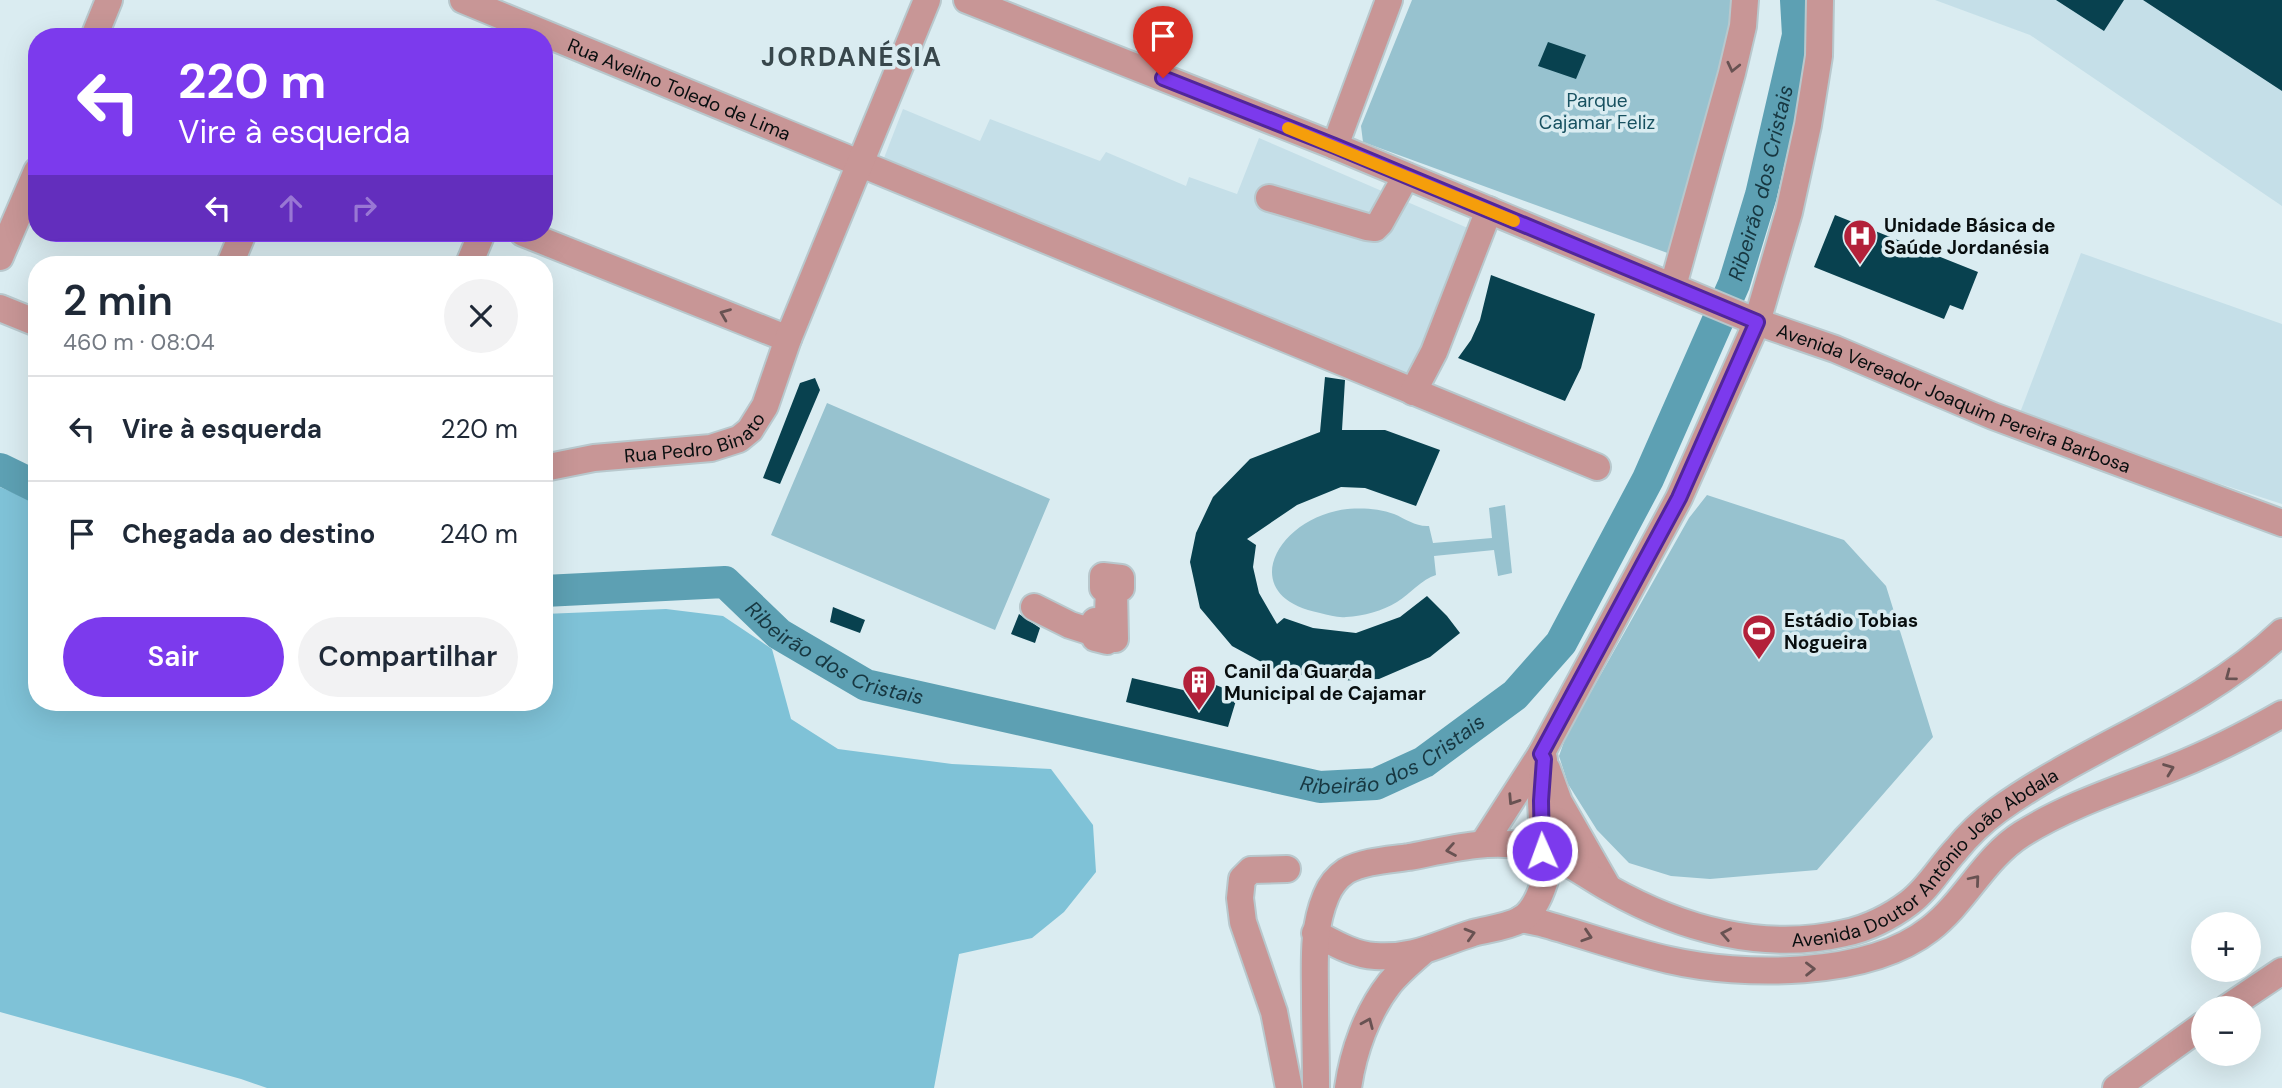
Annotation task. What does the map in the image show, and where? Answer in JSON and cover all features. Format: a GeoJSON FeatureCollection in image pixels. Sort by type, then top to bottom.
{"type":"FeatureCollection","features":[{"type":"Feature","properties":{"kind":"street"},"geometry":{"type":"LineString","coordinates":[[98,28],[110,0]]}},
{"type":"Feature","properties":{"kind":"street","name":"Rua Avelino Toledo de Lima"},"geometry":{"type":"LineString","coordinates":[[463,0],[531,28]]}},
{"type":"Feature","properties":{"kind":"street","name":"Rua Pedro Binato"},"geometry":{"type":"LineString","coordinates":[[553,466],[594,458],[711,448],[739,439],[759,419],[788,339],[927,0]]}},
{"type":"Feature","properties":{"kind":"street","name":"Avenida Vereador Joaquim Pereira Barbosa"},"geometry":{"type":"LineString","coordinates":[[967,0],[1335,146],[1753,320],[1835,349],[1993,416],[2282,523]]}},
{"type":"Feature","properties":{"kind":"street"},"geometry":{"type":"LineString","coordinates":[[1335,146],[1389,0]]}},
{"type":"Feature","properties":{"kind":"street"},"geometry":{"type":"LineString","coordinates":[[1673,286],[1732,73],[1743,26],[1745,0]]}},
{"type":"Feature","properties":{"kind":"street"},"geometry":{"type":"LineString","coordinates":[[1483,844],[1543,757],[1679,498],[1753,320],[1789,212],[1808,125],[1819,56],[1820,0]]}},
{"type":"Feature","properties":{"kind":"street","name":"Rua Avelino Toledo de Lima"},"geometry":{"type":"LineString","coordinates":[[553,37],[1597,467]]}},
{"type":"Feature","properties":{"kind":"street"},"geometry":{"type":"LineString","coordinates":[[1269,198],[1367,228],[1375,228],[1406,176]]}},
{"type":"Feature","properties":{"kind":"street"},"geometry":{"type":"LineString","coordinates":[[0,257],[28,192]]}},
{"type":"Feature","properties":{"kind":"street"},"geometry":{"type":"LineString","coordinates":[[1413,392],[1434,352],[1489,211]]}},
{"type":"Feature","properties":{"kind":"street"},"geometry":{"type":"LineString","coordinates":[[546,242],[788,339]]}},
{"type":"Feature","properties":{"kind":"street"},"geometry":{"type":"LineString","coordinates":[[0,308],[28,319]]}},
{"type":"Feature","properties":{"kind":"street"},"geometry":{"type":"LineString","coordinates":[[1034,607],[1070,625],[1099,618],[1096,571],[1128,572]]}},
{"type":"Feature","properties":{"kind":"street","name":"Avenida Doutor Antônio João Abdala"},"geometry":{"type":"LineString","coordinates":[[1316,1088],[1315,933],[1325,897],[1333,882],[1343,873],[1372,863],[1483,844],[1525,846],[1575,867],[1656,913],[1689,926],[1732,936],[1813,939],[1848,933],[1886,917],[1909,903],[1957,848],[1997,811],[2041,782],[2220,683],[2260,653],[2282,632]]}},
{"type":"Feature","properties":{"kind":"street","name":"Avenida Doutor Antônio João Abdala"},"geometry":{"type":"LineString","coordinates":[[1521,919],[1671,960],[1721,968],[1820,969],[1856,963],[1901,947],[1929,931],[2003,849],[2022,834],[2111,791],[2217,748],[2282,714]]}},
{"type":"Feature","properties":{"kind":"street"},"geometry":{"type":"LineString","coordinates":[[1315,933],[1356,952],[1373,956],[1396,956],[1421,953],[1457,938],[1521,919],[1542,892],[1545,880],[1541,801],[1543,757]]}},
{"type":"Feature","properties":{"kind":"street"},"geometry":{"type":"LineString","coordinates":[[1543,757],[1559,802],[1609,888]]}},
{"type":"Feature","properties":{"kind":"street"},"geometry":{"type":"LineString","coordinates":[[1287,869],[1251,870],[1242,879],[1240,898],[1243,922],[1274,1012],[1289,1088]]}},
{"type":"Feature","properties":{"kind":"street"},"geometry":{"type":"LineString","coordinates":[[1348,1088],[1351,1068],[1368,1019],[1390,982],[1421,953]]}},
{"type":"Feature","properties":{"kind":"street"},"geometry":{"type":"LineString","coordinates":[[2245,996],[2282,971]]}},
{"type":"Feature","properties":{"kind":"street"},"geometry":{"type":"LineString","coordinates":[[2116,1088],[2191,1034]]}},
{"type":"Feature","properties":{"kind":"shaded area"},"geometry":{"type":"Polygon","coordinates":[[[1935,0],[2282,0],[2282,206],[2030,35],[1935,0]]]}},
{"type":"Feature","properties":{"kind":"shaded area"},"geometry":{"type":"Polygon","coordinates":[[[903,109],[980,141],[990,119],[1100,161],[1106,152],[1186,186],[1189,177],[1237,194],[1259,138],[1470,229],[1413,378],[884,158],[903,109]]]}},
{"type":"Feature","properties":{"kind":"shaded area"},"geometry":{"type":"Polygon","coordinates":[[[2081,253],[2282,324],[2282,504],[2018,418],[2081,253]]]}},
{"type":"Feature","properties":{"kind":"shaded area"},"geometry":{"type":"Polygon","coordinates":[[[0,487],[28,499],[28,711],[553,711],[553,614],[666,609],[723,616],[772,649],[791,719],[838,749],[952,764],[1051,769],[1093,825],[1096,872],[1064,912],[1032,938],[959,954],[934,1088],[267,1088],[0,1012],[0,487]]]}},
{"type":"Feature","properties":{"kind":"green space","name":"Parque Cajamar Feliz"},"geometry":{"type":"Polygon","coordinates":[[[1412,0],[1731,0],[1734,22],[1673,255],[1363,142],[1361,126],[1412,0]]]}},
{"type":"Feature","properties":{"kind":"green space"},"geometry":{"type":"Polygon","coordinates":[[[827,403],[1050,499],[995,630],[771,535],[827,403]]]}},
{"type":"Feature","properties":{"kind":"green space","name":"Estádio Tobias Nogueira"},"geometry":{"type":"Polygon","coordinates":[[[1707,495],[1844,540],[1886,586],[1933,737],[1817,870],[1710,879],[1671,876],[1629,863],[1597,830],[1568,784],[1559,756],[1566,736],[1689,518],[1707,495]]]}},
{"type":"Feature","properties":{"kind":"green space"},"geometry":{"type":"Polygon","coordinates":[[[1505,505],[1512,573],[1498,576],[1494,550],[1434,556],[1436,575],[1397,602],[1373,612],[1343,617],[1295,605],[1279,592],[1272,577],[1274,561],[1282,545],[1295,531],[1314,519],[1336,511],[1365,509],[1394,514],[1415,524],[1429,526],[1433,543],[1492,538],[1489,508],[1505,505]]]}},
{"type":"Feature","properties":{"kind":"building"},"geometry":{"type":"Polygon","coordinates":[[[2056,0],[2124,0],[2104,31],[2056,0]]]}},
{"type":"Feature","properties":{"kind":"building"},"geometry":{"type":"Polygon","coordinates":[[[2143,0],[2282,0],[2282,91],[2143,0]]]}},
{"type":"Feature","properties":{"kind":"building"},"geometry":{"type":"Polygon","coordinates":[[[1548,42],[1586,55],[1576,79],[1538,66],[1548,42]]]}},
{"type":"Feature","properties":{"kind":"building","name":"Unidade Básica de Saúde Jordanésia"},"geometry":{"type":"Polygon","coordinates":[[[1835,215],[1978,272],[1963,310],[1950,305],[1944,319],[1814,267],[1835,215]]]}},
{"type":"Feature","properties":{"kind":"building"},"geometry":{"type":"Polygon","coordinates":[[[1491,275],[1595,314],[1581,368],[1565,401],[1458,358],[1471,340],[1480,320],[1491,275]]]}},
{"type":"Feature","properties":{"kind":"building"},"geometry":{"type":"Polygon","coordinates":[[[1325,377],[1345,380],[1342,430],[1385,430],[1440,450],[1416,506],[1365,488],[1341,487],[1297,505],[1247,539],[1256,545],[1253,567],[1259,593],[1277,624],[1284,618],[1313,628],[1356,633],[1400,617],[1427,596],[1460,633],[1430,657],[1379,679],[1333,681],[1276,670],[1232,646],[1200,608],[1190,562],[1196,533],[1213,497],[1250,459],[1320,432],[1325,377]]]}},
{"type":"Feature","properties":{"kind":"building"},"geometry":{"type":"Polygon","coordinates":[[[815,378],[820,390],[780,484],[763,478],[800,383],[815,378]]]}},
{"type":"Feature","properties":{"kind":"building"},"geometry":{"type":"Polygon","coordinates":[[[833,607],[865,620],[860,633],[830,622],[833,607]]]}},
{"type":"Feature","properties":{"kind":"building"},"geometry":{"type":"Polygon","coordinates":[[[1019,614],[1040,628],[1035,643],[1011,634],[1019,614]]]}},
{"type":"Feature","properties":{"kind":"building","name":"Canil da Guarda Municipal de Cajamar"},"geometry":{"type":"Polygon","coordinates":[[[1132,678],[1209,696],[1211,683],[1238,694],[1228,727],[1126,702],[1132,678]]]}},
{"type":"Feature","properties":{"kind":"waterway","name":"Ribeirão dos Cristais"},"geometry":{"type":"LineString","coordinates":[[553,591],[725,582],[779,634],[866,685],[1320,787],[1376,784],[1424,762],[1515,695],[1561,643],[1648,479],[1734,284],[1761,195],[1798,35],[1796,0]]}},
{"type":"Feature","properties":{"kind":"waterway","name":"Ribeirão dos Cristais"},"geometry":{"type":"LineString","coordinates":[[0,469],[28,483]]}},
{"type":"Feature","properties":{"kind":"slow traffic"},"geometry":{"type":"LineString","coordinates":[[1288,128],[1514,221]]}},
{"type":"Feature","properties":{"kind":"place","name":"Unidade Básica de Saúde Jordanésia"},"geometry":{"type":"Point","coordinates":[1860,266]}},
{"type":"Feature","properties":{"kind":"place","name":"Estádio Tobias Nogueira"},"geometry":{"type":"Point","coordinates":[1759,661]}},
{"type":"Feature","properties":{"kind":"place","name":"Canil da Guarda Municipal de Cajamar"},"geometry":{"type":"Point","coordinates":[1199,712]}},
{"type":"Feature","properties":{"kind":"district","name":"JORDANÉSIA"},"geometry":{"type":"Point","coordinates":[852,57]}},
{"type":"Feature","properties":{"kind":"route"},"geometry":{"type":"LineString","coordinates":[[1163,78],[1335,146],[1757,322],[1679,498],[1541,754],[1544,759],[1542,851]]}}]}
